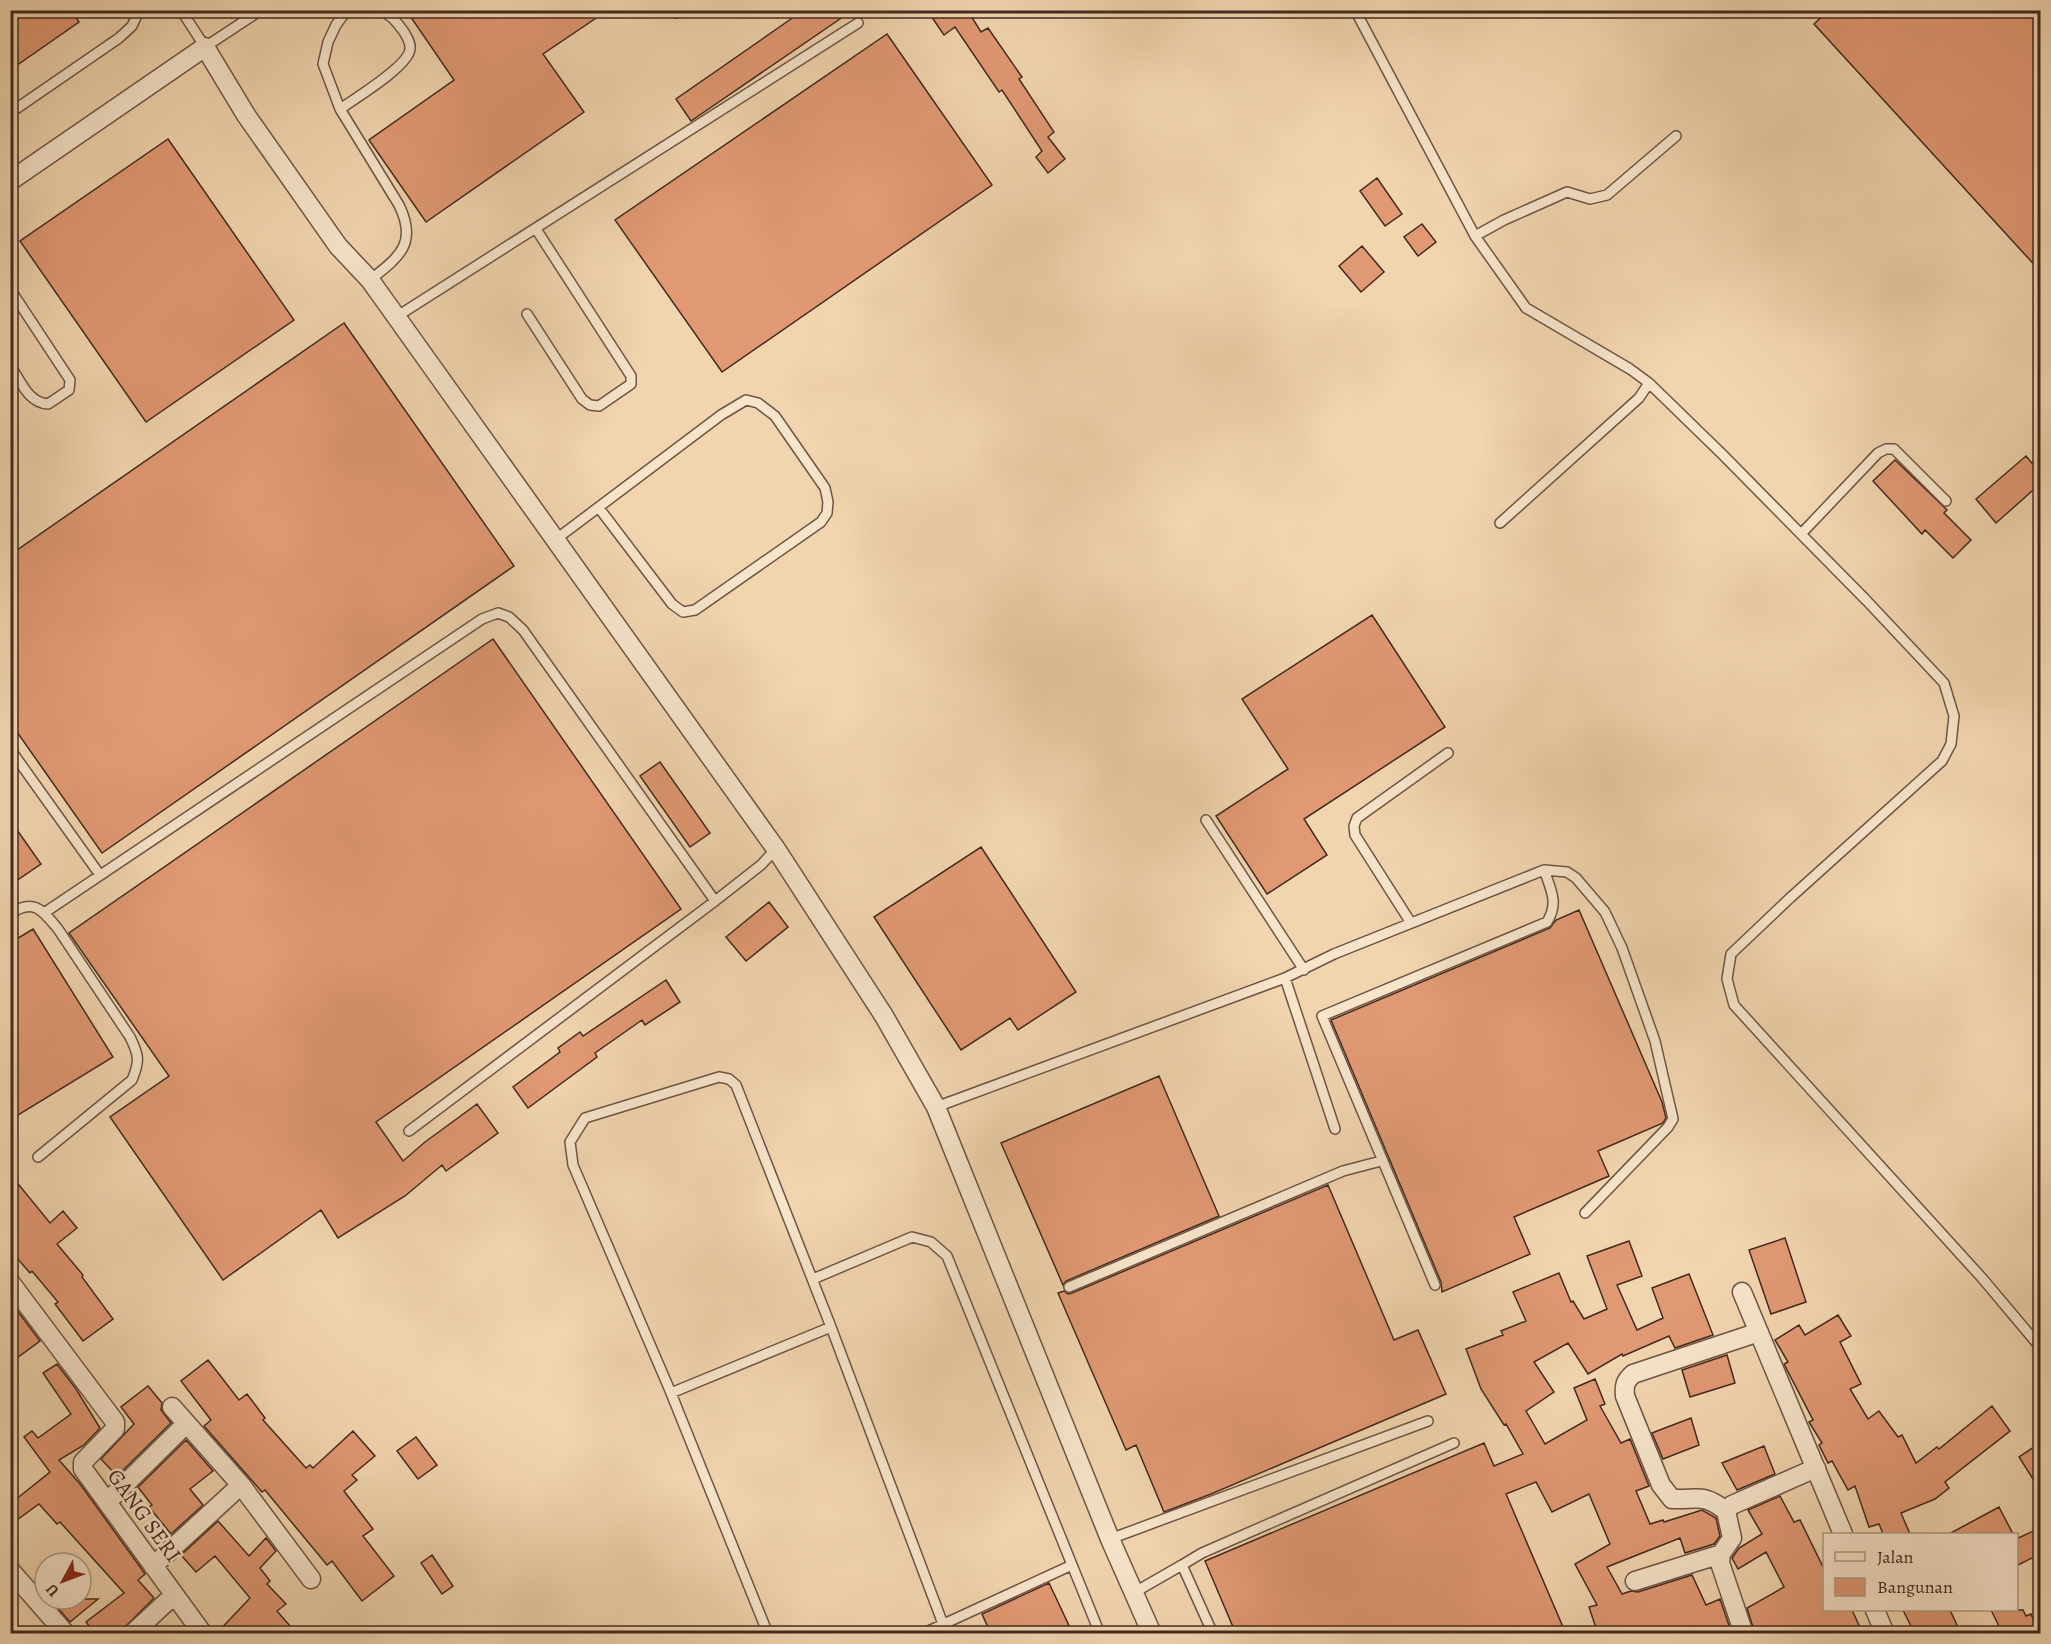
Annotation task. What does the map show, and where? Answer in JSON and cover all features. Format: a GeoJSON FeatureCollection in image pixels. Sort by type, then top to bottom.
{"type":"FeatureCollection","features":[{"type":"Feature","properties":{"kind":"street"},"geometry":{"type":"LineString","coordinates":[[10,181],[205,47],[246,115],[332,238],[370,280],[776,849],[884,1016],[936,1107],[1110,1539],[1152,1634]]}},
{"type":"Feature","properties":{"kind":"street","name":"GANG SERI"},"geometry":{"type":"LineString","coordinates":[[10,1281],[115,1422],[116,1429],[83,1462],[83,1469],[203,1634]]}},
{"type":"Feature","properties":{"kind":"street"},"geometry":{"type":"LineString","coordinates":[[1742,1292],[1843,1533]]}},
{"type":"Feature","properties":{"kind":"street"},"geometry":{"type":"LineString","coordinates":[[1744,1634],[1720,1563],[1721,1554],[1732,1538],[1726,1511],[1711,1500],[1699,1497],[1672,1499],[1667,1496],[1660,1485],[1625,1396],[1624,1387],[1633,1374],[1759,1332]]}},
{"type":"Feature","properties":{"kind":"street"},"geometry":{"type":"LineString","coordinates":[[172,1407],[241,1485],[311,1579]]}},
{"type":"Feature","properties":{"kind":"street"},"geometry":{"type":"LineString","coordinates":[[107,1502],[186,1424]]}},
{"type":"Feature","properties":{"kind":"street"},"geometry":{"type":"LineString","coordinates":[[1726,1511],[1732,1505],[1816,1468]]}},
{"type":"Feature","properties":{"kind":"street"},"geometry":{"type":"LineString","coordinates":[[153,1566],[241,1485]]}},
{"type":"Feature","properties":{"kind":"street"},"geometry":{"type":"LineString","coordinates":[[1635,1581],[1721,1554]]}},
{"type":"Feature","properties":{"kind":"street"},"geometry":{"type":"LineString","coordinates":[[10,1570],[66,1634]]}},
{"type":"Feature","properties":{"kind":"street"},"geometry":{"type":"LineString","coordinates":[[132,1634],[174,1595]]}},
{"type":"Feature","properties":{"kind":"street"},"geometry":{"type":"LineString","coordinates":[[1875,1611],[1885,1634]]}},
{"type":"Feature","properties":{"kind":"lane"},"geometry":{"type":"LineString","coordinates":[[10,113],[119,39],[132,26],[137,15],[136,10]]}},
{"type":"Feature","properties":{"kind":"lane"},"geometry":{"type":"LineString","coordinates":[[181,10],[205,47],[261,10]]}},
{"type":"Feature","properties":{"kind":"lane"},"geometry":{"type":"LineString","coordinates":[[347,10],[336,25],[328,42],[323,64],[340,109],[399,205],[408,232],[404,248],[397,258],[370,280]]}},
{"type":"Feature","properties":{"kind":"lane"},"geometry":{"type":"LineString","coordinates":[[340,109],[380,82],[409,55],[410,46],[404,33],[392,17],[380,10]]}},
{"type":"Feature","properties":{"kind":"lane"},"geometry":{"type":"LineString","coordinates":[[1355,10],[1475,236],[1526,308],[1630,369],[1649,383],[1867,601],[1944,683],[1954,716],[1951,744],[1942,761],[1731,954],[1726,979],[1734,1005],[1982,1278],[2040,1347]]}},
{"type":"Feature","properties":{"kind":"lane"},"geometry":{"type":"LineString","coordinates":[[396,317],[858,23]]}},
{"type":"Feature","properties":{"kind":"lane"},"geometry":{"type":"LineString","coordinates":[[1475,236],[1504,220],[1567,192],[1590,198],[1607,195],[1676,136]]}},
{"type":"Feature","properties":{"kind":"lane"},"geometry":{"type":"LineString","coordinates":[[527,314],[582,399],[590,405],[599,406],[631,384],[631,376],[536,229]]}},
{"type":"Feature","properties":{"kind":"lane"},"geometry":{"type":"LineString","coordinates":[[10,289],[70,380],[69,390],[48,404],[39,403],[28,394],[10,365]]}},
{"type":"Feature","properties":{"kind":"lane"},"geometry":{"type":"LineString","coordinates":[[1500,523],[1639,398],[1649,383]]}},
{"type":"Feature","properties":{"kind":"lane"},"geometry":{"type":"LineString","coordinates":[[555,540],[721,415],[746,400],[758,403],[775,416],[825,488],[828,502],[826,513],[820,522],[695,610],[683,612],[672,604],[598,508]]}},
{"type":"Feature","properties":{"kind":"lane"},"geometry":{"type":"LineString","coordinates":[[1801,534],[1878,453],[1886,449],[1894,449],[1946,501]]}},
{"type":"Feature","properties":{"kind":"lane"},"geometry":{"type":"LineString","coordinates":[[44,913],[472,626],[498,613],[509,617],[523,630],[715,901]]}},
{"type":"Feature","properties":{"kind":"lane"},"geometry":{"type":"LineString","coordinates":[[10,749],[100,875]]}},
{"type":"Feature","properties":{"kind":"lane"},"geometry":{"type":"LineString","coordinates":[[1412,923],[1356,835],[1354,826],[1357,818],[1448,753]]}},
{"type":"Feature","properties":{"kind":"lane"},"geometry":{"type":"LineString","coordinates":[[1206,820],[1304,970]]}},
{"type":"Feature","properties":{"kind":"lane"},"geometry":{"type":"LineString","coordinates":[[409,1131],[715,901],[761,865],[776,849]]}},
{"type":"Feature","properties":{"kind":"lane"},"geometry":{"type":"LineString","coordinates":[[1435,1285],[1322,1018],[1323,1014],[1547,922],[1554,909],[1554,897],[1544,870]]}},
{"type":"Feature","properties":{"kind":"lane"},"geometry":{"type":"LineString","coordinates":[[936,1107],[1285,978],[1334,954],[1544,870],[1567,872],[1576,878],[1605,912],[1622,948],[1655,1041],[1673,1119],[1586,1213]]}},
{"type":"Feature","properties":{"kind":"lane"},"geometry":{"type":"LineString","coordinates":[[10,914],[20,907],[33,906],[44,913],[58,929],[138,1052],[138,1067],[132,1080],[38,1156]]}},
{"type":"Feature","properties":{"kind":"lane"},"geometry":{"type":"LineString","coordinates":[[1285,978],[1335,1129]]}},
{"type":"Feature","properties":{"kind":"lane"},"geometry":{"type":"LineString","coordinates":[[768,1634],[671,1393],[573,1165],[570,1142],[585,1118],[718,1077],[729,1079],[736,1085],[813,1279],[943,1624]]}},
{"type":"Feature","properties":{"kind":"lane"},"geometry":{"type":"LineString","coordinates":[[1069,1287],[1343,1171],[1382,1161]]}},
{"type":"Feature","properties":{"kind":"lane"},"geometry":{"type":"LineString","coordinates":[[813,1279],[912,1237],[931,1242],[947,1256],[1100,1634]]}},
{"type":"Feature","properties":{"kind":"lane"},"geometry":{"type":"LineString","coordinates":[[671,1393],[831,1327]]}},
{"type":"Feature","properties":{"kind":"lane"},"geometry":{"type":"LineString","coordinates":[[1110,1539],[1428,1421]]}},
{"type":"Feature","properties":{"kind":"lane"},"geometry":{"type":"LineString","coordinates":[[1135,1592],[1202,1553],[1454,1443]]}},
{"type":"Feature","properties":{"kind":"lane"},"geometry":{"type":"LineString","coordinates":[[922,1634],[1072,1565]]}},
{"type":"Feature","properties":{"kind":"lane"},"geometry":{"type":"LineString","coordinates":[[1182,1565],[1213,1634]]}},
{"type":"Feature","properties":{"kind":"building"},"geometry":{"type":"Polygon","coordinates":[[[10,10],[71,10],[79,22],[10,70],[10,10]]]}},
{"type":"Feature","properties":{"kind":"building"},"geometry":{"type":"Polygon","coordinates":[[[406,10],[608,10],[543,54],[584,112],[426,222],[369,140],[454,80],[406,10]]]}},
{"type":"Feature","properties":{"kind":"building"},"geometry":{"type":"Polygon","coordinates":[[[804,10],[853,10],[691,121],[676,99],[804,10]]]}},
{"type":"Feature","properties":{"kind":"building"},"geometry":{"type":"Polygon","coordinates":[[[927,10],[979,10],[971,16],[981,32],[988,28],[1022,77],[1019,79],[1054,132],[1048,137],[1065,159],[1048,173],[1036,157],[1042,151],[1002,90],[999,92],[955,27],[944,35],[927,10]]]}},
{"type":"Feature","properties":{"kind":"building"},"geometry":{"type":"Polygon","coordinates":[[[1829,10],[2040,10],[2040,271],[1814,24],[1829,10]]]}},
{"type":"Feature","properties":{"kind":"building"},"geometry":{"type":"Polygon","coordinates":[[[887,34],[992,185],[722,372],[615,220],[887,34]]]}},
{"type":"Feature","properties":{"kind":"building"},"geometry":{"type":"Polygon","coordinates":[[[168,139],[294,320],[146,422],[20,241],[168,139]]]}},
{"type":"Feature","properties":{"kind":"building"},"geometry":{"type":"Polygon","coordinates":[[[1377,178],[1402,214],[1385,226],[1360,191],[1377,178]]]}},
{"type":"Feature","properties":{"kind":"building"},"geometry":{"type":"Polygon","coordinates":[[[1422,224],[1436,242],[1418,256],[1404,237],[1422,224]]]}},
{"type":"Feature","properties":{"kind":"building"},"geometry":{"type":"Polygon","coordinates":[[[1362,246],[1384,272],[1361,292],[1339,266],[1362,246]]]}},
{"type":"Feature","properties":{"kind":"building"},"geometry":{"type":"Polygon","coordinates":[[[344,323],[514,566],[102,853],[10,722],[10,555],[344,323]]]}},
{"type":"Feature","properties":{"kind":"building"},"geometry":{"type":"Polygon","coordinates":[[[2026,456],[2040,473],[2040,484],[1996,523],[1976,499],[2026,456]]]}},
{"type":"Feature","properties":{"kind":"building"},"geometry":{"type":"Polygon","coordinates":[[[1895,460],[1947,510],[1944,513],[1971,540],[1953,558],[1925,530],[1922,534],[1873,481],[1895,460]]]}},
{"type":"Feature","properties":{"kind":"building"},"geometry":{"type":"Polygon","coordinates":[[[1372,615],[1445,727],[1304,819],[1327,855],[1267,894],[1216,816],[1288,769],[1242,699],[1372,615]]]}},
{"type":"Feature","properties":{"kind":"building"},"geometry":{"type":"Polygon","coordinates":[[[493,639],[681,909],[376,1122],[403,1161],[477,1104],[498,1133],[446,1171],[442,1165],[405,1196],[338,1238],[321,1210],[223,1280],[110,1117],[169,1076],[69,933],[493,639]]]}},
{"type":"Feature","properties":{"kind":"building"},"geometry":{"type":"Polygon","coordinates":[[[660,762],[710,833],[690,847],[640,776],[660,762]]]}},
{"type":"Feature","properties":{"kind":"building"},"geometry":{"type":"Polygon","coordinates":[[[10,820],[41,864],[10,885],[10,820]]]}},
{"type":"Feature","properties":{"kind":"building"},"geometry":{"type":"Polygon","coordinates":[[[981,847],[1076,992],[1018,1030],[1010,1018],[961,1050],[874,917],[981,847]]]}},
{"type":"Feature","properties":{"kind":"building"},"geometry":{"type":"Polygon","coordinates":[[[769,902],[788,927],[746,961],[726,937],[769,902]]]}},
{"type":"Feature","properties":{"kind":"building"},"geometry":{"type":"Polygon","coordinates":[[[1579,910],[1662,1102],[1666,1118],[1663,1123],[1598,1151],[1609,1176],[1514,1217],[1530,1254],[1442,1292],[1441,1282],[1331,1020],[1550,928],[1556,920],[1579,910]]]}},
{"type":"Feature","properties":{"kind":"building"},"geometry":{"type":"Polygon","coordinates":[[[33,929],[113,1057],[10,1120],[10,943],[33,929]]]}},
{"type":"Feature","properties":{"kind":"building"},"geometry":{"type":"Polygon","coordinates":[[[666,980],[680,1002],[645,1025],[642,1020],[595,1053],[597,1057],[528,1108],[513,1087],[560,1052],[558,1048],[580,1032],[583,1036],[666,980]]]}},
{"type":"Feature","properties":{"kind":"building"},"geometry":{"type":"Polygon","coordinates":[[[1159,1076],[1219,1216],[1066,1281],[1063,1285],[1001,1143],[1159,1076]]]}},
{"type":"Feature","properties":{"kind":"building"},"geometry":{"type":"Polygon","coordinates":[[[10,1174],[50,1223],[63,1211],[77,1228],[57,1244],[83,1275],[82,1277],[113,1319],[83,1341],[55,1304],[58,1302],[32,1271],[30,1273],[10,1250],[10,1174]]]}},
{"type":"Feature","properties":{"kind":"building"},"geometry":{"type":"Polygon","coordinates":[[[1328,1185],[1394,1340],[1418,1330],[1446,1394],[1164,1512],[1136,1445],[1126,1450],[1058,1293],[1064,1291],[1068,1294],[1072,1293],[1328,1185]]]}},
{"type":"Feature","properties":{"kind":"building"},"geometry":{"type":"Polygon","coordinates":[[[1785,1238],[1806,1302],[1771,1314],[1749,1250],[1785,1238]]]}},
{"type":"Feature","properties":{"kind":"building"},"geometry":{"type":"Polygon","coordinates":[[[1629,1241],[1642,1276],[1617,1285],[1637,1330],[1663,1318],[1652,1288],[1689,1274],[1713,1335],[1675,1348],[1669,1336],[1623,1356],[1622,1354],[1588,1374],[1568,1343],[1534,1362],[1554,1392],[1526,1411],[1545,1444],[1587,1420],[1574,1388],[1595,1379],[1605,1404],[1600,1406],[1621,1443],[1630,1439],[1649,1486],[1636,1491],[1650,1524],[1702,1510],[1716,1518],[1720,1536],[1714,1544],[1685,1553],[1680,1538],[1607,1567],[1622,1594],[1631,1591],[1638,1592],[1692,1575],[1706,1605],[1720,1599],[1732,1634],[1598,1634],[1589,1607],[1597,1605],[1575,1564],[1610,1544],[1589,1494],[1552,1512],[1536,1482],[1506,1494],[1566,1634],[1236,1634],[1205,1561],[1484,1443],[1494,1466],[1523,1454],[1506,1424],[1504,1425],[1481,1389],[1466,1349],[1503,1335],[1501,1331],[1526,1321],[1513,1292],[1559,1273],[1571,1302],[1573,1301],[1584,1319],[1607,1309],[1587,1256],[1629,1241]]]}},
{"type":"Feature","properties":{"kind":"building"},"geometry":{"type":"Polygon","coordinates":[[[10,1301],[40,1341],[10,1363],[10,1301]]]}},
{"type":"Feature","properties":{"kind":"building"},"geometry":{"type":"Polygon","coordinates":[[[1838,1315],[1851,1336],[1840,1342],[1861,1384],[1850,1389],[1868,1419],[1879,1411],[1898,1437],[1902,1435],[1916,1463],[1937,1447],[1939,1449],[1992,1406],[2010,1431],[1945,1482],[1949,1488],[1935,1499],[1901,1513],[1910,1533],[1883,1533],[1879,1524],[1869,1527],[1855,1486],[1848,1490],[1832,1461],[1828,1463],[1819,1445],[1822,1443],[1809,1422],[1813,1420],[1784,1364],[1788,1362],[1775,1340],[1799,1325],[1805,1335],[1838,1315]]]}},
{"type":"Feature","properties":{"kind":"building"},"geometry":{"type":"Polygon","coordinates":[[[1727,1355],[1735,1383],[1690,1397],[1682,1370],[1727,1355]]]}},
{"type":"Feature","properties":{"kind":"building"},"geometry":{"type":"Polygon","coordinates":[[[208,1360],[239,1400],[247,1394],[265,1418],[263,1420],[306,1468],[310,1465],[313,1468],[353,1431],[375,1456],[352,1475],[357,1480],[344,1491],[373,1529],[363,1536],[394,1576],[362,1601],[332,1561],[327,1565],[265,1490],[262,1492],[204,1426],[211,1420],[181,1381],[208,1360]]]}},
{"type":"Feature","properties":{"kind":"building"},"geometry":{"type":"Polygon","coordinates":[[[57,1364],[76,1389],[100,1428],[84,1445],[59,1460],[80,1484],[143,1571],[145,1574],[138,1580],[154,1598],[118,1634],[95,1634],[86,1622],[124,1593],[93,1559],[93,1551],[86,1551],[60,1522],[57,1524],[39,1504],[10,1525],[10,1504],[50,1472],[24,1437],[32,1431],[38,1438],[71,1414],[43,1373],[57,1364]]]}},
{"type":"Feature","properties":{"kind":"building"},"geometry":{"type":"Polygon","coordinates":[[[148,1386],[162,1403],[161,1410],[171,1423],[117,1476],[101,1459],[134,1424],[121,1407],[148,1386]]]}},
{"type":"Feature","properties":{"kind":"building"},"geometry":{"type":"Polygon","coordinates":[[[1691,1418],[1699,1445],[1663,1459],[1652,1433],[1691,1418]]]}},
{"type":"Feature","properties":{"kind":"building"},"geometry":{"type":"Polygon","coordinates":[[[416,1437],[437,1465],[418,1479],[397,1451],[416,1437]]]}},
{"type":"Feature","properties":{"kind":"building"},"geometry":{"type":"Polygon","coordinates":[[[186,1440],[213,1471],[190,1489],[203,1505],[171,1534],[149,1507],[152,1505],[138,1487],[186,1440]]]}},
{"type":"Feature","properties":{"kind":"building"},"geometry":{"type":"Polygon","coordinates":[[[2040,1443],[2040,1490],[2019,1457],[2040,1443]]]}},
{"type":"Feature","properties":{"kind":"building"},"geometry":{"type":"Polygon","coordinates":[[[1764,1446],[1775,1474],[1737,1490],[1722,1463],[1764,1446]]]}},
{"type":"Feature","properties":{"kind":"building"},"geometry":{"type":"Polygon","coordinates":[[[1780,1496],[1794,1522],[1800,1520],[1823,1567],[1823,1611],[1852,1611],[1863,1634],[1814,1634],[1811,1626],[1797,1634],[1755,1634],[1747,1608],[1784,1587],[1766,1552],[1738,1569],[1732,1558],[1739,1548],[1762,1534],[1748,1510],[1780,1496]]]}},
{"type":"Feature","properties":{"kind":"building"},"geometry":{"type":"Polygon","coordinates":[[[1999,1507],[2012,1533],[1951,1533],[1999,1507]]]}},
{"type":"Feature","properties":{"kind":"building"},"geometry":{"type":"Polygon","coordinates":[[[218,1521],[249,1556],[266,1538],[276,1551],[260,1568],[270,1581],[267,1584],[286,1604],[277,1611],[297,1634],[216,1634],[250,1598],[215,1556],[196,1572],[181,1555],[218,1521]]]}},
{"type":"Feature","properties":{"kind":"building"},"geometry":{"type":"Polygon","coordinates":[[[2040,1528],[2040,1554],[2018,1565],[2018,1538],[2040,1528]]]}},
{"type":"Feature","properties":{"kind":"building"},"geometry":{"type":"Polygon","coordinates":[[[432,1555],[453,1586],[442,1594],[421,1563],[432,1555]]]}},
{"type":"Feature","properties":{"kind":"building"},"geometry":{"type":"Polygon","coordinates":[[[1049,1583],[1073,1634],[991,1634],[982,1614],[1049,1583]]]}},
{"type":"Feature","properties":{"kind":"building"},"geometry":{"type":"Polygon","coordinates":[[[2023,1610],[2026,1616],[2031,1614],[2039,1634],[2003,1634],[1992,1611],[2023,1610]]]}},
{"type":"Feature","properties":{"kind":"building"},"geometry":{"type":"Polygon","coordinates":[[[60,1611],[83,1611],[70,1622],[60,1611]]]}},
{"type":"Feature","properties":{"kind":"building"},"geometry":{"type":"Polygon","coordinates":[[[1904,1611],[1950,1611],[1961,1634],[1915,1634],[1904,1611]]]}}]}
